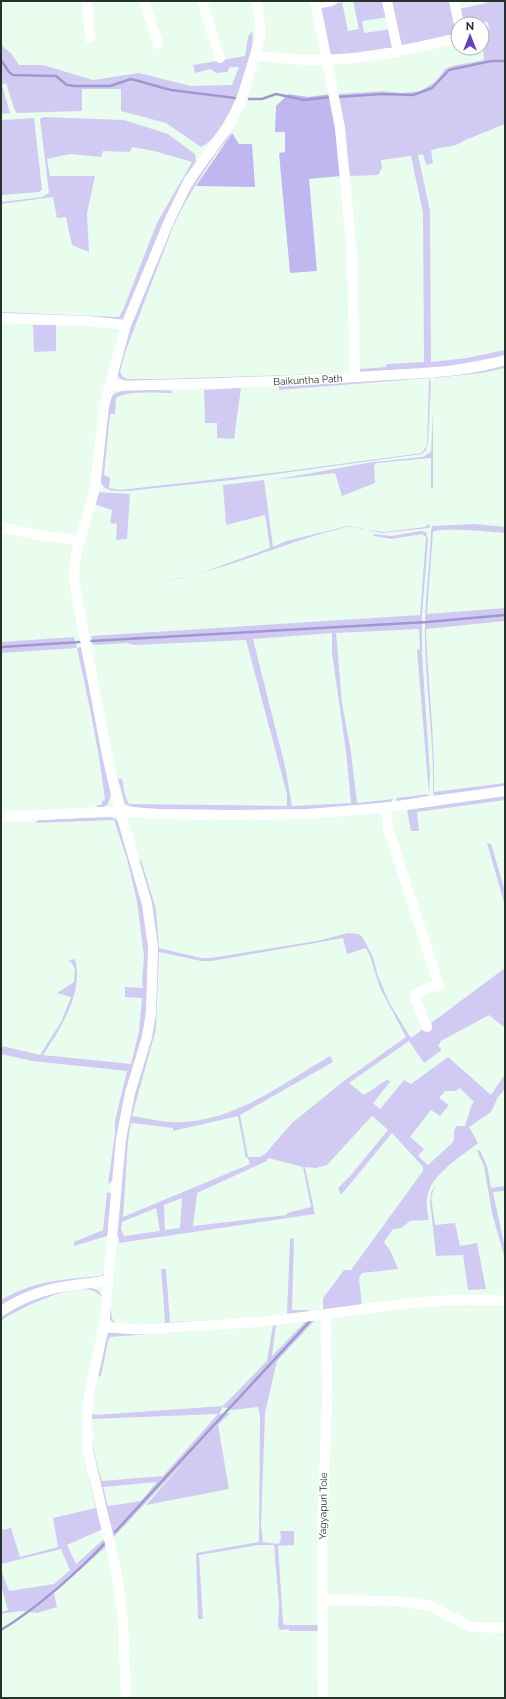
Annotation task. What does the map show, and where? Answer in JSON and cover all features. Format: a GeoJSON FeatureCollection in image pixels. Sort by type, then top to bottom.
{"type":"FeatureCollection","features":[{"type":"Feature","properties":{"kind":"street"},"geometry":{"type":"LineString","coordinates":[[87,1],[90,38]]}},
{"type":"Feature","properties":{"kind":"street"},"geometry":{"type":"LineString","coordinates":[[144,1],[158,44]]}},
{"type":"Feature","properties":{"kind":"street"},"geometry":{"type":"LineString","coordinates":[[202,1],[220,58]]}},
{"type":"Feature","properties":{"kind":"street"},"geometry":{"type":"LineString","coordinates":[[126,1698],[123,1623],[116,1569],[95,1485],[87,1436],[88,1404],[104,1326],[121,1139],[130,1093],[147,1037],[153,972],[148,904],[120,811],[107,755],[76,592],[74,566],[78,540],[95,489],[104,406],[126,325],[170,219],[189,180],[234,117],[256,56],[261,35],[257,1]]}},
{"type":"Feature","properties":{"kind":"street"},"geometry":{"type":"LineString","coordinates":[[332,1],[315,2],[340,128],[352,254],[355,377]]}},
{"type":"Feature","properties":{"kind":"street"},"geometry":{"type":"LineString","coordinates":[[387,1],[398,52]]}},
{"type":"Feature","properties":{"kind":"street"},"geometry":{"type":"LineString","coordinates":[[454,1],[457,16]]}},
{"type":"Feature","properties":{"kind":"street"},"geometry":{"type":"LineString","coordinates":[[256,56],[311,60],[327,59],[398,52],[450,40]]}},
{"type":"Feature","properties":{"kind":"street"},"geometry":{"type":"LineString","coordinates":[[1,318],[62,319],[126,325]]}},
{"type":"Feature","properties":{"kind":"street","name":"Baikuntha Path"},"geometry":{"type":"LineString","coordinates":[[110,386],[242,384],[355,377],[464,368],[505,360]]}},
{"type":"Feature","properties":{"kind":"street"},"geometry":{"type":"LineString","coordinates":[[1,527],[38,535],[78,540]]}},
{"type":"Feature","properties":{"kind":"street"},"geometry":{"type":"LineString","coordinates":[[1,817],[120,811],[158,814],[220,815],[307,814],[386,807],[505,791]]}},
{"type":"Feature","properties":{"kind":"street"},"geometry":{"type":"LineString","coordinates":[[386,807],[388,828],[439,986],[430,987],[414,995],[427,1027]]}},
{"type":"Feature","properties":{"kind":"street"},"geometry":{"type":"LineString","coordinates":[[1,1311],[34,1293],[60,1287],[108,1281]]}},
{"type":"Feature","properties":{"kind":"street"},"geometry":{"type":"LineString","coordinates":[[104,1326],[120,1329],[146,1329],[221,1325],[452,1299],[505,1301]]}},
{"type":"Feature","properties":{"kind":"street","name":"Yagyapuri Tole"},"geometry":{"type":"LineString","coordinates":[[323,1698],[322,1519],[327,1403],[326,1314]]}},
{"type":"Feature","properties":{"kind":"street"},"geometry":{"type":"LineString","coordinates":[[323,1600],[398,1601],[430,1606],[471,1627],[505,1628]]}},
{"type":"Feature","properties":{"kind":"shaded area"},"geometry":{"type":"Polygon","coordinates":[[[353,1],[385,1],[388,17],[362,21],[364,33],[391,29],[394,47],[331,63],[320,8],[322,6],[342,2],[348,31],[359,29],[353,1]]]}},
{"type":"Feature","properties":{"kind":"shaded area"},"geometry":{"type":"Polygon","coordinates":[[[389,1],[451,1],[454,16],[450,16],[450,37],[403,51],[389,1]]]}},
{"type":"Feature","properties":{"kind":"shaded area"},"geometry":{"type":"Polygon","coordinates":[[[487,1],[505,1],[505,124],[456,145],[431,151],[433,163],[426,165],[423,154],[418,155],[430,211],[431,362],[467,358],[505,350],[505,356],[431,369],[360,373],[359,368],[386,367],[387,364],[424,362],[423,213],[411,156],[381,160],[382,168],[378,175],[350,176],[338,94],[382,91],[401,93],[421,91],[436,81],[445,69],[452,66],[484,60],[484,56],[490,56],[490,16],[460,16],[459,9],[487,3],[487,1]]]}},
{"type":"Feature","properties":{"kind":"shaded area"},"geometry":{"type":"Polygon","coordinates":[[[252,31],[253,42],[250,58],[238,94],[220,128],[210,140],[201,147],[166,123],[121,111],[121,89],[82,89],[82,111],[17,113],[6,83],[2,85],[10,113],[1,114],[1,43],[4,48],[11,53],[19,65],[43,65],[93,80],[139,73],[191,86],[232,85],[239,67],[230,67],[227,72],[216,73],[211,69],[195,73],[193,65],[245,56],[248,37],[252,31]]]}},
{"type":"Feature","properties":{"kind":"shaded area"},"geometry":{"type":"Polygon","coordinates":[[[288,94],[308,97],[331,94],[341,176],[309,179],[317,271],[290,273],[279,153],[285,152],[285,132],[275,132],[276,106],[288,94]]]}},
{"type":"Feature","properties":{"kind":"shaded area"},"geometry":{"type":"Polygon","coordinates":[[[43,117],[124,120],[168,134],[195,154],[196,162],[165,219],[124,320],[1,315],[1,312],[119,317],[157,223],[192,162],[154,151],[132,147],[130,152],[103,151],[101,157],[70,154],[47,159],[50,176],[95,176],[87,213],[89,252],[72,245],[66,217],[57,218],[53,197],[1,204],[1,202],[42,197],[49,193],[40,119],[43,117]]]}},
{"type":"Feature","properties":{"kind":"shaded area"},"geometry":{"type":"Polygon","coordinates":[[[34,118],[42,190],[39,192],[2,195],[1,120],[34,118]]]}},
{"type":"Feature","properties":{"kind":"shaded area"},"geometry":{"type":"Polygon","coordinates":[[[232,127],[228,138],[198,181],[173,227],[126,350],[120,371],[122,376],[127,379],[158,379],[352,373],[127,382],[119,378],[117,373],[128,332],[183,199],[232,127]]]}},
{"type":"Feature","properties":{"kind":"shaded area"},"geometry":{"type":"Polygon","coordinates":[[[232,133],[239,144],[252,144],[255,187],[196,186],[232,133]]]}},
{"type":"Feature","properties":{"kind":"shaded area"},"geometry":{"type":"Polygon","coordinates":[[[33,325],[56,325],[56,351],[34,352],[33,325]]]}},
{"type":"Feature","properties":{"kind":"shaded area"},"geometry":{"type":"Polygon","coordinates":[[[505,363],[505,368],[482,373],[434,378],[437,375],[505,363]]]}},
{"type":"Feature","properties":{"kind":"shaded area"},"geometry":{"type":"Polygon","coordinates":[[[428,376],[429,378],[279,390],[279,386],[428,376]]]}},
{"type":"Feature","properties":{"kind":"shaded area"},"geometry":{"type":"Polygon","coordinates":[[[429,378],[431,382],[428,443],[426,450],[422,454],[232,480],[128,491],[115,491],[108,489],[100,480],[108,406],[113,395],[124,390],[150,389],[172,391],[172,393],[135,393],[121,395],[116,398],[115,414],[110,414],[104,475],[110,478],[109,488],[120,490],[280,472],[422,453],[427,445],[429,378]]]}},
{"type":"Feature","properties":{"kind":"shaded area"},"geometry":{"type":"Polygon","coordinates":[[[241,388],[234,439],[217,438],[217,423],[205,423],[204,390],[241,388]]]}},
{"type":"Feature","properties":{"kind":"shaded area"},"geometry":{"type":"Polygon","coordinates":[[[433,412],[433,488],[431,489],[431,458],[376,463],[374,466],[375,483],[342,496],[335,473],[273,480],[373,462],[423,457],[431,452],[433,412]]]}},
{"type":"Feature","properties":{"kind":"shaded area"},"geometry":{"type":"Polygon","coordinates":[[[264,480],[273,547],[286,541],[348,526],[354,527],[347,527],[324,533],[202,573],[270,548],[265,515],[226,525],[223,485],[264,480]]]}},
{"type":"Feature","properties":{"kind":"shaded area"},"geometry":{"type":"Polygon","coordinates":[[[97,492],[130,494],[127,539],[116,540],[117,524],[110,523],[112,510],[94,504],[97,492]]]}},
{"type":"Feature","properties":{"kind":"shaded area"},"geometry":{"type":"Polygon","coordinates":[[[430,524],[429,528],[382,533],[365,529],[383,532],[425,527],[430,524]]]}},
{"type":"Feature","properties":{"kind":"shaded area"},"geometry":{"type":"Polygon","coordinates":[[[474,524],[505,527],[505,533],[455,530],[433,532],[427,614],[505,608],[505,621],[426,629],[434,792],[505,783],[505,788],[437,796],[434,795],[433,791],[425,640],[425,613],[431,531],[432,526],[474,524]]]}},
{"type":"Feature","properties":{"kind":"shaded area"},"geometry":{"type":"Polygon","coordinates":[[[421,531],[426,532],[428,540],[422,615],[422,653],[430,775],[429,794],[417,650],[420,649],[419,629],[336,633],[342,703],[351,752],[357,803],[393,799],[391,802],[293,811],[144,809],[125,804],[118,779],[122,779],[125,796],[129,804],[287,806],[287,794],[246,640],[135,645],[126,643],[93,645],[91,636],[420,615],[426,537],[422,534],[391,539],[374,536],[374,534],[392,536],[421,531]],[[332,633],[253,639],[285,766],[292,806],[351,803],[346,751],[332,653],[332,633]]]}},
{"type":"Feature","properties":{"kind":"shaded area"},"geometry":{"type":"Polygon","coordinates":[[[74,637],[77,648],[1,653],[1,642],[74,637]]]}},
{"type":"Feature","properties":{"kind":"shaded area"},"geometry":{"type":"Polygon","coordinates":[[[81,647],[111,794],[108,804],[101,809],[97,808],[97,805],[102,805],[102,801],[105,800],[103,781],[77,648],[81,647]]]}},
{"type":"Feature","properties":{"kind":"shaded area"},"geometry":{"type":"Polygon","coordinates":[[[429,794],[428,796],[400,801],[397,801],[396,798],[429,794]]]}},
{"type":"Feature","properties":{"kind":"shaded area"},"geometry":{"type":"Polygon","coordinates":[[[505,795],[505,800],[417,812],[419,831],[411,831],[407,810],[505,795]]]}},
{"type":"Feature","properties":{"kind":"shaded area"},"geometry":{"type":"Polygon","coordinates":[[[111,817],[119,821],[141,895],[147,926],[149,971],[144,1032],[139,1062],[113,1180],[108,1184],[115,1134],[115,1121],[127,1071],[32,1061],[1,1054],[2,1046],[40,1055],[61,1022],[71,997],[57,993],[74,982],[75,969],[71,962],[67,961],[75,959],[77,971],[74,997],[57,1033],[43,1055],[131,1064],[139,1031],[142,998],[125,997],[125,987],[143,988],[142,981],[144,956],[137,901],[127,859],[114,820],[35,823],[38,820],[111,817]]]}},
{"type":"Feature","properties":{"kind":"shaded area"},"geometry":{"type":"Polygon","coordinates":[[[487,843],[491,844],[505,891],[505,906],[487,843]]]}},
{"type":"Feature","properties":{"kind":"shaded area"},"geometry":{"type":"Polygon","coordinates":[[[139,860],[141,860],[156,909],[159,948],[201,958],[211,958],[317,941],[348,933],[359,934],[363,938],[373,957],[378,976],[390,1004],[411,1038],[505,968],[505,1028],[489,1015],[441,1041],[438,1046],[442,1050],[424,1063],[409,1041],[349,1083],[364,1095],[388,1079],[390,1082],[373,1103],[380,1109],[404,1080],[411,1084],[448,1057],[491,1095],[505,1074],[505,1089],[498,1097],[491,1112],[469,1127],[478,1143],[447,1167],[433,1182],[427,1199],[429,1220],[410,1221],[401,1228],[393,1229],[384,1242],[391,1252],[398,1269],[362,1273],[359,1278],[362,1307],[316,1312],[316,1310],[323,1310],[323,1298],[344,1270],[351,1270],[423,1171],[423,1167],[392,1133],[341,1195],[338,1188],[351,1175],[388,1130],[372,1116],[327,1165],[316,1168],[305,1167],[315,1214],[119,1243],[119,1238],[116,1234],[124,1140],[154,998],[139,860]],[[343,938],[212,961],[201,961],[159,952],[156,1029],[132,1116],[171,1122],[193,1121],[214,1117],[255,1101],[330,1056],[333,1062],[240,1115],[248,1157],[259,1157],[265,1154],[292,1123],[345,1080],[406,1037],[380,988],[366,948],[347,954],[343,938]],[[460,1088],[455,1091],[445,1091],[439,1098],[449,1105],[440,1116],[431,1110],[410,1137],[424,1149],[418,1156],[428,1165],[452,1143],[454,1140],[454,1130],[457,1126],[465,1126],[474,1102],[460,1088]],[[238,1116],[173,1131],[173,1128],[131,1123],[128,1141],[123,1217],[250,1164],[248,1158],[246,1158],[238,1116]],[[268,1158],[267,1161],[197,1193],[193,1226],[287,1215],[287,1213],[311,1207],[303,1167],[268,1158]],[[182,1198],[164,1205],[165,1230],[180,1228],[182,1198]],[[156,1208],[122,1222],[121,1229],[124,1236],[160,1231],[156,1208]]]}},
{"type":"Feature","properties":{"kind":"shaded area"},"geometry":{"type":"Polygon","coordinates":[[[480,1150],[487,1166],[491,1188],[505,1186],[505,1191],[493,1192],[505,1248],[505,1259],[492,1213],[484,1166],[477,1151],[480,1150]]]}},
{"type":"Feature","properties":{"kind":"shaded area"},"geometry":{"type":"Polygon","coordinates":[[[436,1184],[431,1197],[435,1225],[455,1223],[460,1246],[477,1243],[486,1289],[468,1290],[463,1255],[436,1256],[430,1201],[431,1193],[436,1184]]]}},
{"type":"Feature","properties":{"kind":"shaded area"},"geometry":{"type":"Polygon","coordinates":[[[107,1192],[113,1194],[105,1275],[1,1308],[1,1300],[25,1289],[50,1282],[101,1276],[105,1272],[107,1236],[74,1246],[74,1242],[103,1230],[107,1192]]]}},
{"type":"Feature","properties":{"kind":"shaded area"},"geometry":{"type":"Polygon","coordinates":[[[294,1238],[292,1310],[309,1310],[308,1313],[211,1324],[136,1328],[115,1326],[110,1319],[108,1307],[111,1307],[114,1321],[119,1325],[131,1326],[164,1324],[161,1269],[166,1269],[170,1322],[238,1319],[287,1314],[290,1239],[294,1238]]]}},
{"type":"Feature","properties":{"kind":"shaded area"},"geometry":{"type":"Polygon","coordinates":[[[91,1288],[99,1291],[102,1298],[94,1291],[83,1289],[68,1291],[37,1302],[1,1321],[1,1317],[33,1300],[55,1293],[79,1289],[91,1288]]]}},
{"type":"Feature","properties":{"kind":"shaded area"},"geometry":{"type":"Polygon","coordinates":[[[316,1319],[277,1361],[265,1413],[261,1525],[263,1542],[279,1544],[281,1538],[280,1531],[294,1531],[294,1545],[278,1546],[283,1623],[285,1625],[319,1625],[321,1698],[318,1698],[318,1631],[289,1631],[289,1629],[280,1630],[278,1626],[279,1606],[274,1545],[259,1545],[199,1555],[203,1619],[198,1619],[196,1553],[259,1542],[260,1415],[258,1407],[232,1410],[223,1407],[219,1414],[230,1413],[218,1425],[229,1489],[146,1505],[185,1461],[112,1539],[91,1449],[91,1419],[91,1412],[91,1403],[106,1336],[108,1333],[316,1319]],[[305,1322],[276,1325],[272,1356],[305,1322]],[[273,1325],[110,1337],[101,1376],[98,1377],[91,1412],[95,1415],[223,1406],[267,1361],[273,1325]],[[218,1414],[91,1419],[94,1450],[102,1481],[163,1476],[218,1414]],[[157,1482],[103,1487],[108,1506],[141,1501],[157,1482]]]}},
{"type":"Feature","properties":{"kind":"shaded area"},"geometry":{"type":"Polygon","coordinates":[[[89,1478],[91,1478],[103,1529],[67,1545],[76,1564],[105,1538],[107,1546],[54,1593],[57,1607],[37,1613],[20,1611],[1,1614],[1,1612],[8,1610],[1,1586],[1,1570],[9,1591],[54,1584],[70,1570],[61,1549],[1,1564],[1,1530],[11,1528],[20,1557],[58,1547],[53,1518],[96,1508],[89,1478]]]}},
{"type":"Feature","properties":{"kind":"waterway"},"geometry":{"type":"LineString","coordinates":[[1,60],[9,72],[13,75],[56,76],[67,85],[110,86],[131,79],[171,90],[235,98]]}},
{"type":"Feature","properties":{"kind":"waterway"},"geometry":{"type":"LineString","coordinates":[[336,97],[382,94],[413,95],[432,88],[449,70],[491,61],[505,61]]}},
{"type":"Feature","properties":{"kind":"waterway"},"geometry":{"type":"LineString","coordinates":[[249,99],[262,99],[276,94],[304,100],[331,97]]}},
{"type":"Feature","properties":{"kind":"waterway"},"geometry":{"type":"LineString","coordinates":[[91,641],[427,622],[505,615]]}},
{"type":"Feature","properties":{"kind":"waterway"},"geometry":{"type":"LineString","coordinates":[[1,647],[80,642]]}},
{"type":"Feature","properties":{"kind":"waterway"},"geometry":{"type":"LineString","coordinates":[[115,1532],[311,1320]]}},
{"type":"Feature","properties":{"kind":"waterway"},"geometry":{"type":"LineString","coordinates":[[1,1630],[28,1612],[56,1589],[106,1542]]}}]}
